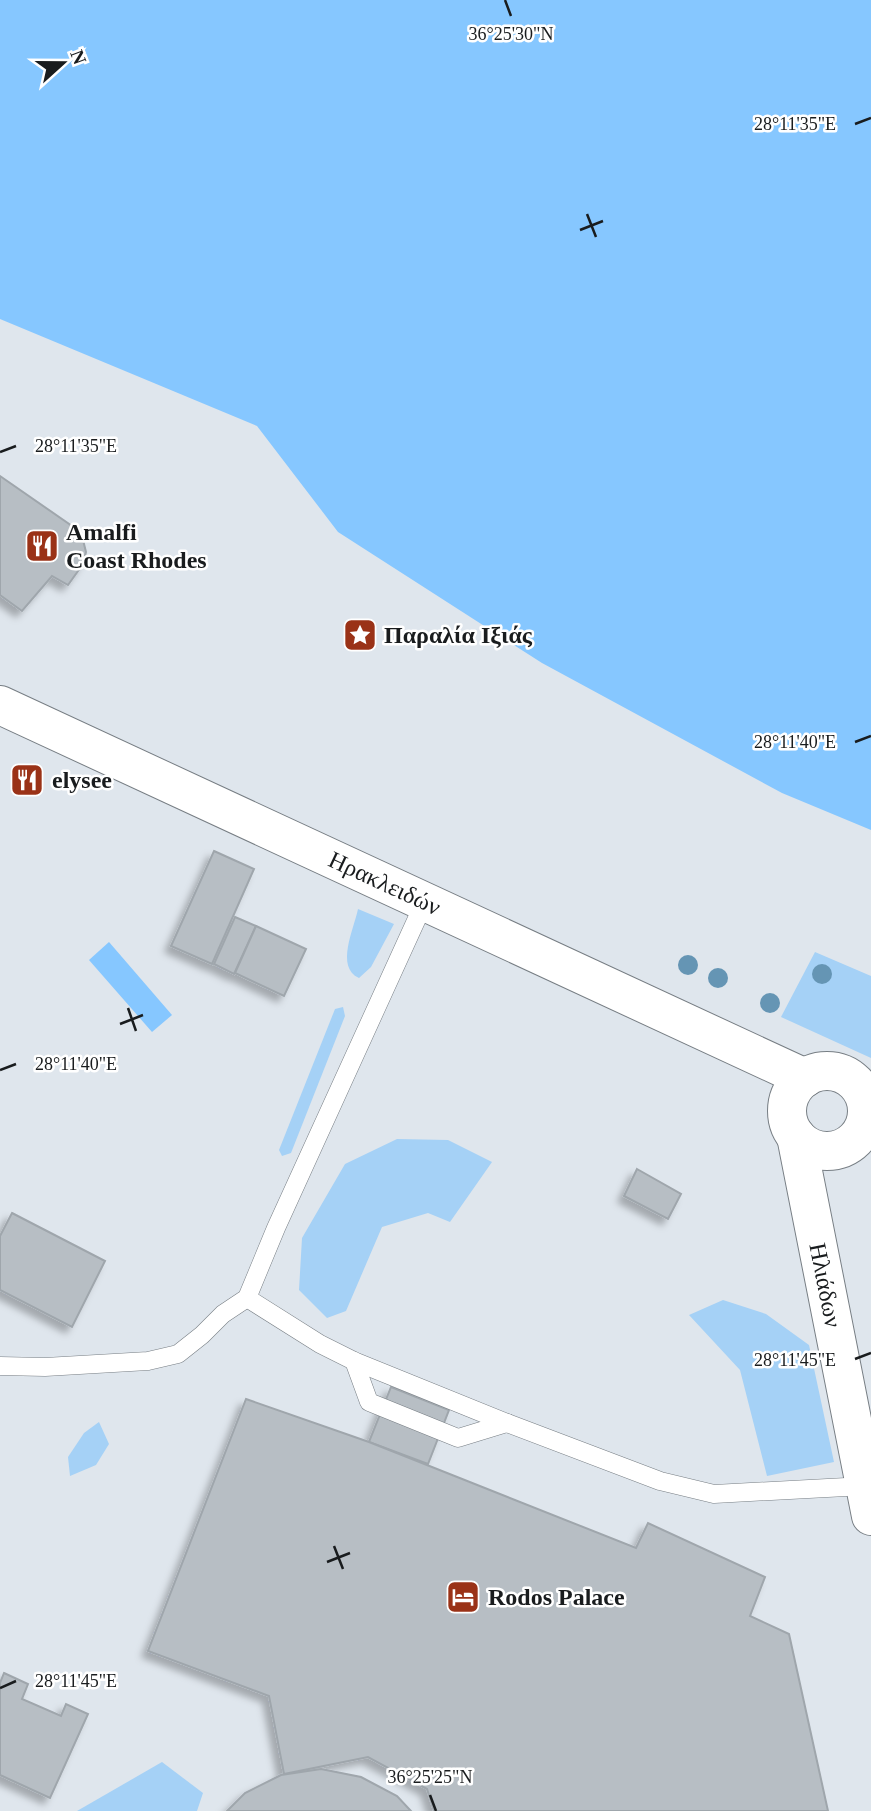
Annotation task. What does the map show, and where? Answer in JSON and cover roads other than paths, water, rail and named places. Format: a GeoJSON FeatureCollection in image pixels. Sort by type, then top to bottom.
{"type":"FeatureCollection","features":[{"type":"Feature","properties":{"kind":"main road","name":"Ηρακλειδών"},"geometry":{"type":"LineString","coordinates":[[0,705],[768,1061],[797,1088]]}},
{"type":"Feature","properties":{"kind":"main road"},"geometry":{"type":"LineString","coordinates":[[830,1072],[843,1075],[854,1082],[862,1092],[868,1117],[855,1140],[844,1148],[831,1152],[806,1145],[796,1136],[788,1112],[797,1088],[817,1073],[830,1072]]}},
{"type":"Feature","properties":{"kind":"main road","name":"Ηλιάδων"},"geometry":{"type":"LineString","coordinates":[[796,1136],[868,1501]]}},
{"type":"Feature","properties":{"kind":"main road"},"geometry":{"type":"LineString","coordinates":[[812,1219],[831,1152]]}},
{"type":"Feature","properties":{"kind":"lane"},"geometry":{"type":"LineString","coordinates":[[0,1366],[44,1367],[148,1361],[178,1354],[223,1314],[247,1298],[287,1203],[425,901]]}},
{"type":"Feature","properties":{"kind":"lane"},"geometry":{"type":"LineString","coordinates":[[247,1298],[320,1344],[354,1361],[660,1481],[714,1494],[745,1493],[868,1501]]}},
{"type":"Feature","properties":{"kind":"lane"},"geometry":{"type":"LineString","coordinates":[[354,1361],[369,1402],[395,1413],[458,1438],[507,1423]]}},
{"type":"Feature","properties":{"kind":"place","name":"Amalfi Coast Rhodes"},"geometry":{"type":"Point","coordinates":[42,546]}},
{"type":"Feature","properties":{"kind":"place","name":"Παραλία Ιξιάς"},"geometry":{"type":"Point","coordinates":[360,635]}},
{"type":"Feature","properties":{"kind":"place","name":"elysee"},"geometry":{"type":"Point","coordinates":[27,780]}},
{"type":"Feature","properties":{"kind":"place","name":"Rodos Palace"},"geometry":{"type":"Point","coordinates":[463,1597]}}]}
